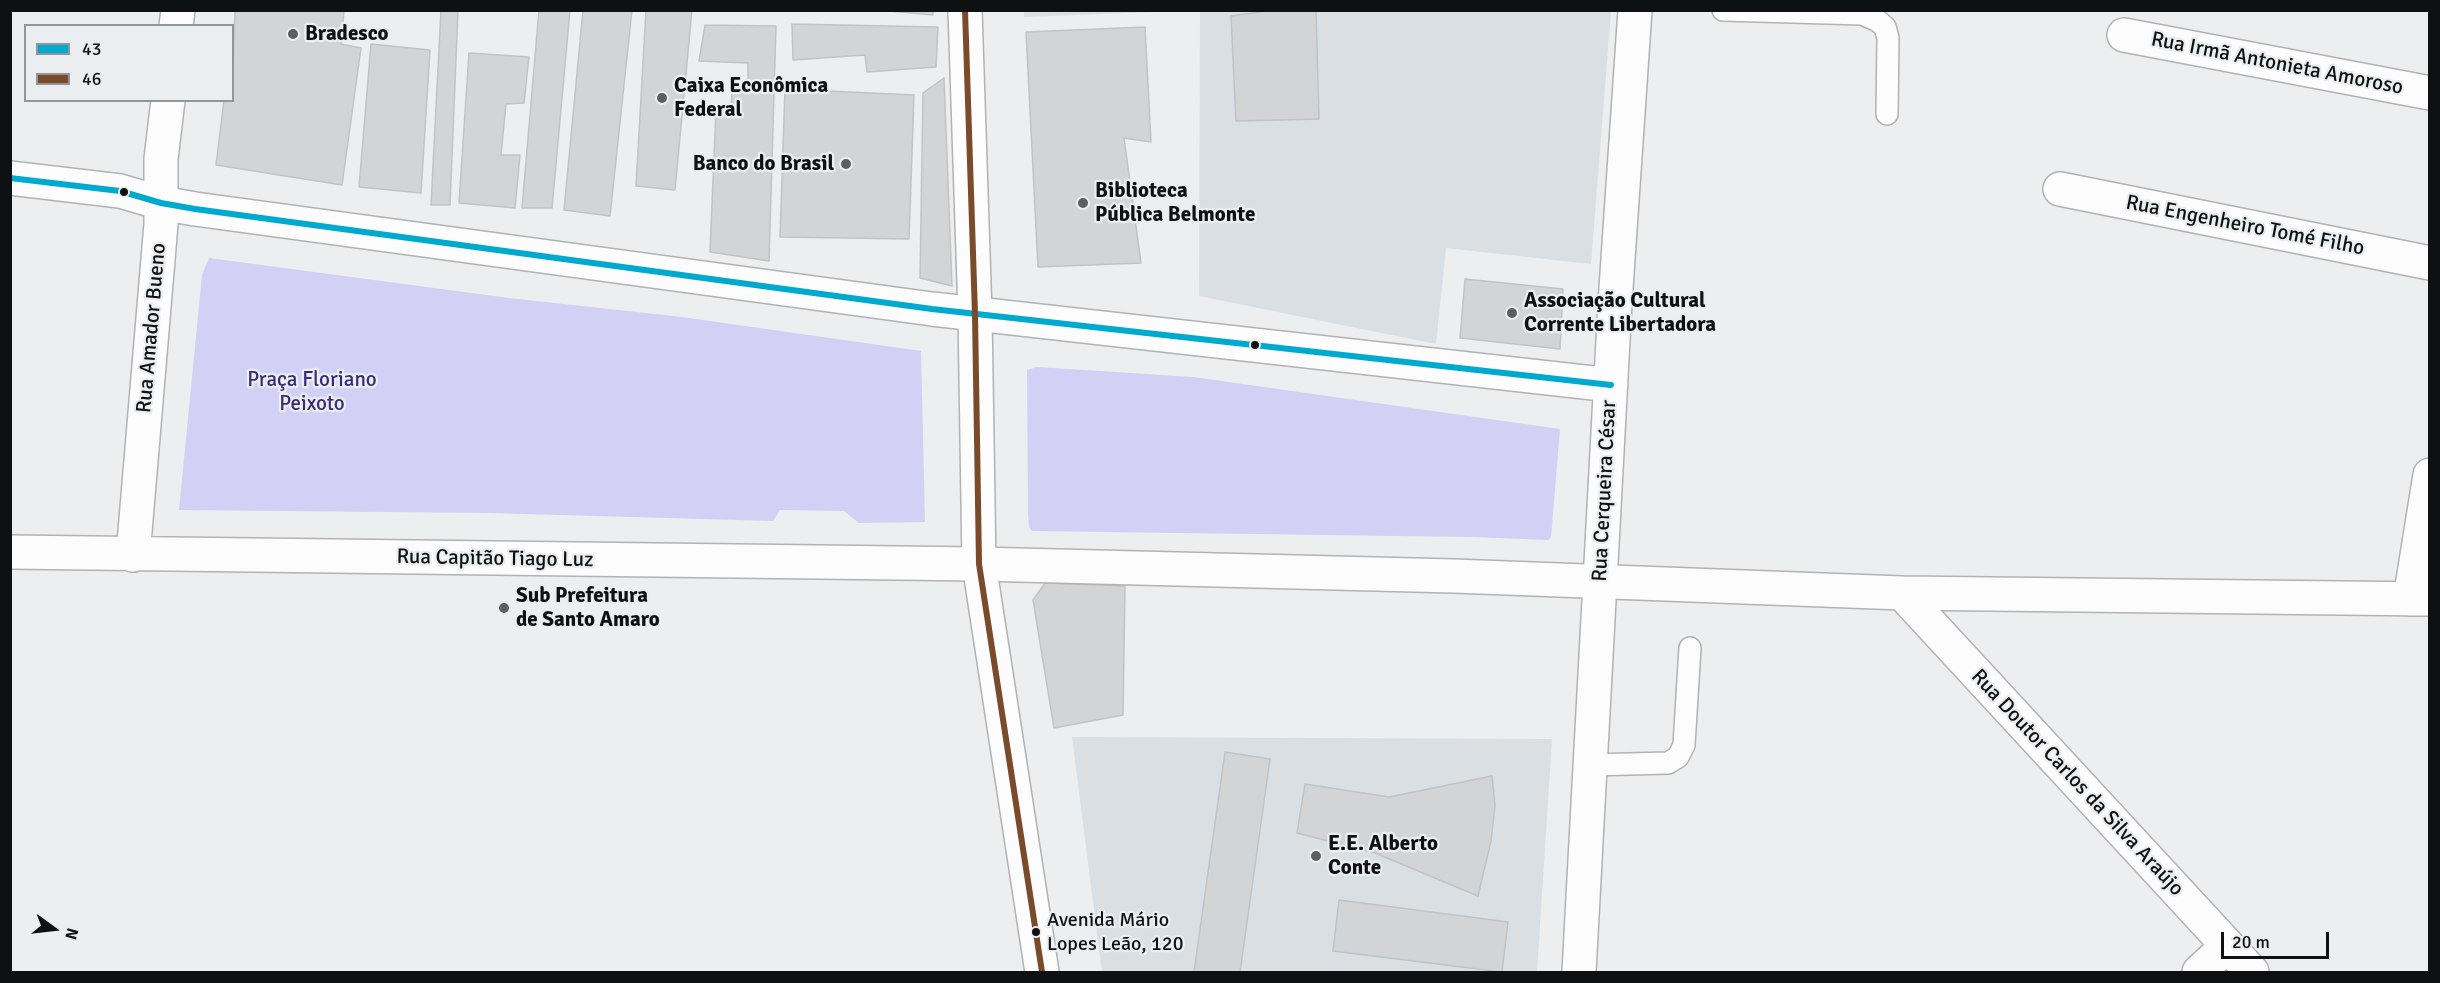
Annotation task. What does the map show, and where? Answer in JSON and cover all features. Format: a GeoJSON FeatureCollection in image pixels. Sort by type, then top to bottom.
{"type":"FeatureCollection","features":[{"type":"Feature","properties":{"kind":"street"},"geometry":{"type":"LineString","coordinates":[[966,10],[975,314],[979,564],[1042,972]]}},
{"type":"Feature","properties":{"kind":"street","name":"Rua Cerqueira César"},"geometry":{"type":"LineString","coordinates":[[1579,972],[1611,385],[1635,10]]}},
{"type":"Feature","properties":{"kind":"street","name":"Rua Irmã Antonieta Amoroso"},"geometry":{"type":"LineString","coordinates":[[2124,35],[2430,93]]}},
{"type":"Feature","properties":{"kind":"street","name":"Rua Amador Bueno"},"geometry":{"type":"LineString","coordinates":[[133,555],[161,203],[161,159],[168,102]]}},
{"type":"Feature","properties":{"kind":"street"},"geometry":{"type":"LineString","coordinates":[[10,178],[120,191],[161,203],[975,314],[1611,385]]}},
{"type":"Feature","properties":{"kind":"street","name":"Rua Engenheiro Tomé Filho"},"geometry":{"type":"LineString","coordinates":[[2060,189],[2430,263]]}},
{"type":"Feature","properties":{"kind":"street"},"geometry":{"type":"LineString","coordinates":[[2420,599],[2430,475]]}},
{"type":"Feature","properties":{"kind":"street","name":"Rua Capitão Tiago Luz"},"geometry":{"type":"LineString","coordinates":[[10,552],[979,564],[1600,581],[1902,593],[2420,599]]}},
{"type":"Feature","properties":{"kind":"street","name":"Rua Doutor Carlos da Silva Araújo"},"geometry":{"type":"LineString","coordinates":[[1902,593],[2252,972]]}},
{"type":"Feature","properties":{"kind":"street"},"geometry":{"type":"LineString","coordinates":[[2199,972],[2228,946]]}},
{"type":"Feature","properties":{"kind":"lane"},"geometry":{"type":"LineString","coordinates":[[1723,10],[1862,14],[1878,21],[1884,27],[1888,38],[1887,114]]}},
{"type":"Feature","properties":{"kind":"lane"},"geometry":{"type":"LineString","coordinates":[[1590,765],[1668,763],[1678,757],[1684,745],[1690,648]]}},
{"type":"Feature","properties":{"kind":"shaded area"},"geometry":{"type":"Polygon","coordinates":[[[1024,10],[1180,10],[1180,11],[1024,17],[1024,10]]]}},
{"type":"Feature","properties":{"kind":"shaded area"},"geometry":{"type":"Polygon","coordinates":[[[1200,11],[1611,11],[1591,264],[1446,248],[1436,344],[1199,296],[1200,11]]]}},
{"type":"Feature","properties":{"kind":"shaded area","name":"E.E. Alberto Conte"},"geometry":{"type":"Polygon","coordinates":[[[1072,737],[1552,739],[1537,972],[1102,972],[1072,737]]]}},
{"type":"Feature","properties":{"kind":"green space","name":"Praça Floriano Peixoto"},"geometry":{"type":"Polygon","coordinates":[[[209,258],[509,298],[682,317],[921,351],[925,522],[859,523],[844,511],[780,510],[773,521],[490,513],[179,510],[202,275],[209,258]]]}},
{"type":"Feature","properties":{"kind":"green space"},"geometry":{"type":"Polygon","coordinates":[[[1037,367],[1193,377],[1560,429],[1551,537],[1548,540],[1032,531],[1029,527],[1028,512],[1027,370],[1037,367]]]}},
{"type":"Feature","properties":{"kind":"building"},"geometry":{"type":"Polygon","coordinates":[[[235,10],[344,10],[341,44],[361,48],[342,185],[216,165],[224,102],[234,102],[235,10]]]}},
{"type":"Feature","properties":{"kind":"building"},"geometry":{"type":"Polygon","coordinates":[[[441,10],[458,10],[450,205],[431,205],[441,10]]]}},
{"type":"Feature","properties":{"kind":"building"},"geometry":{"type":"Polygon","coordinates":[[[539,10],[570,10],[552,208],[522,208],[539,10]]]}},
{"type":"Feature","properties":{"kind":"building"},"geometry":{"type":"Polygon","coordinates":[[[583,10],[632,10],[610,216],[564,210],[583,10]]]}},
{"type":"Feature","properties":{"kind":"building","name":"Caixa Econômica Federal"},"geometry":{"type":"Polygon","coordinates":[[[646,10],[692,10],[675,190],[636,186],[646,10]]]}},
{"type":"Feature","properties":{"kind":"building"},"geometry":{"type":"Polygon","coordinates":[[[879,10],[933,10],[933,15],[879,10]]]}},
{"type":"Feature","properties":{"kind":"building"},"geometry":{"type":"Polygon","coordinates":[[[1274,10],[1316,10],[1319,119],[1236,121],[1231,16],[1274,10]]]}},
{"type":"Feature","properties":{"kind":"building"},"geometry":{"type":"Polygon","coordinates":[[[792,24],[938,27],[936,67],[867,72],[865,55],[793,60],[792,24]]]}},
{"type":"Feature","properties":{"kind":"building"},"geometry":{"type":"Polygon","coordinates":[[[705,25],[776,26],[769,261],[710,252],[716,109],[731,108],[732,92],[748,93],[748,63],[699,61],[705,25]]]}},
{"type":"Feature","properties":{"kind":"building","name":"Biblioteca Pública Belmonte"},"geometry":{"type":"Polygon","coordinates":[[[1145,27],[1151,142],[1124,138],[1141,263],[1038,267],[1026,32],[1145,27]]]}},
{"type":"Feature","properties":{"kind":"building"},"geometry":{"type":"Polygon","coordinates":[[[371,44],[430,50],[421,193],[359,187],[371,44]]]}},
{"type":"Feature","properties":{"kind":"building"},"geometry":{"type":"Polygon","coordinates":[[[469,53],[529,57],[524,103],[506,104],[501,155],[520,155],[515,208],[459,203],[469,53]]]}},
{"type":"Feature","properties":{"kind":"building"},"geometry":{"type":"Polygon","coordinates":[[[944,78],[952,286],[920,278],[923,93],[944,78]]]}},
{"type":"Feature","properties":{"kind":"building"},"geometry":{"type":"Polygon","coordinates":[[[785,89],[914,95],[909,239],[780,237],[785,89]]]}},
{"type":"Feature","properties":{"kind":"building","name":"Associação Cultural Corrente Libertadora"},"geometry":{"type":"Polygon","coordinates":[[[1465,279],[1563,289],[1560,349],[1460,338],[1465,279]]]}},
{"type":"Feature","properties":{"kind":"building"},"geometry":{"type":"Polygon","coordinates":[[[1045,583],[1125,586],[1123,715],[1054,728],[1033,600],[1045,583]]]}},
{"type":"Feature","properties":{"kind":"building"},"geometry":{"type":"Polygon","coordinates":[[[1225,752],[1270,759],[1240,972],[1194,972],[1225,752]]]}},
{"type":"Feature","properties":{"kind":"building"},"geometry":{"type":"Polygon","coordinates":[[[1492,776],[1495,805],[1491,841],[1478,896],[1375,853],[1297,833],[1305,784],[1389,797],[1492,776]]]}},
{"type":"Feature","properties":{"kind":"building"},"geometry":{"type":"Polygon","coordinates":[[[1339,900],[1508,922],[1502,972],[1333,951],[1339,900]]]}},
{"type":"Feature","properties":{"kind":"transit line","name":"46"},"geometry":{"type":"LineString","coordinates":[[965,10],[975,314],[979,564],[1042,972]]}},
{"type":"Feature","properties":{"kind":"transit line","name":"43"},"geometry":{"type":"LineString","coordinates":[[10,178],[120,191],[161,203],[195,209],[932,309],[1611,385]]}},
{"type":"Feature","properties":{"kind":"place","name":"Bradesco"},"geometry":{"type":"Point","coordinates":[293,34]}},
{"type":"Feature","properties":{"kind":"place","name":"Caixa Econômica Federal"},"geometry":{"type":"Point","coordinates":[662,98]}},
{"type":"Feature","properties":{"kind":"place","name":"Banco do Brasil"},"geometry":{"type":"Point","coordinates":[846,164]}},
{"type":"Feature","properties":{"kind":"place","name":"Biblioteca Pública Belmonte"},"geometry":{"type":"Point","coordinates":[1083,203]}},
{"type":"Feature","properties":{"kind":"place","name":"Associação Cultural Corrente Libertadora"},"geometry":{"type":"Point","coordinates":[1512,313]}},
{"type":"Feature","properties":{"kind":"place","name":"Sub Prefeitura de Santo Amaro"},"geometry":{"type":"Point","coordinates":[504,608]}},
{"type":"Feature","properties":{"kind":"place","name":"E.E. Alberto Conte"},"geometry":{"type":"Point","coordinates":[1316,856]}},
{"type":"Feature","properties":{"kind":"place","name":"Avenida Mário Lopes Leão, 120"},"geometry":{"type":"Point","coordinates":[1036,932]}}]}
